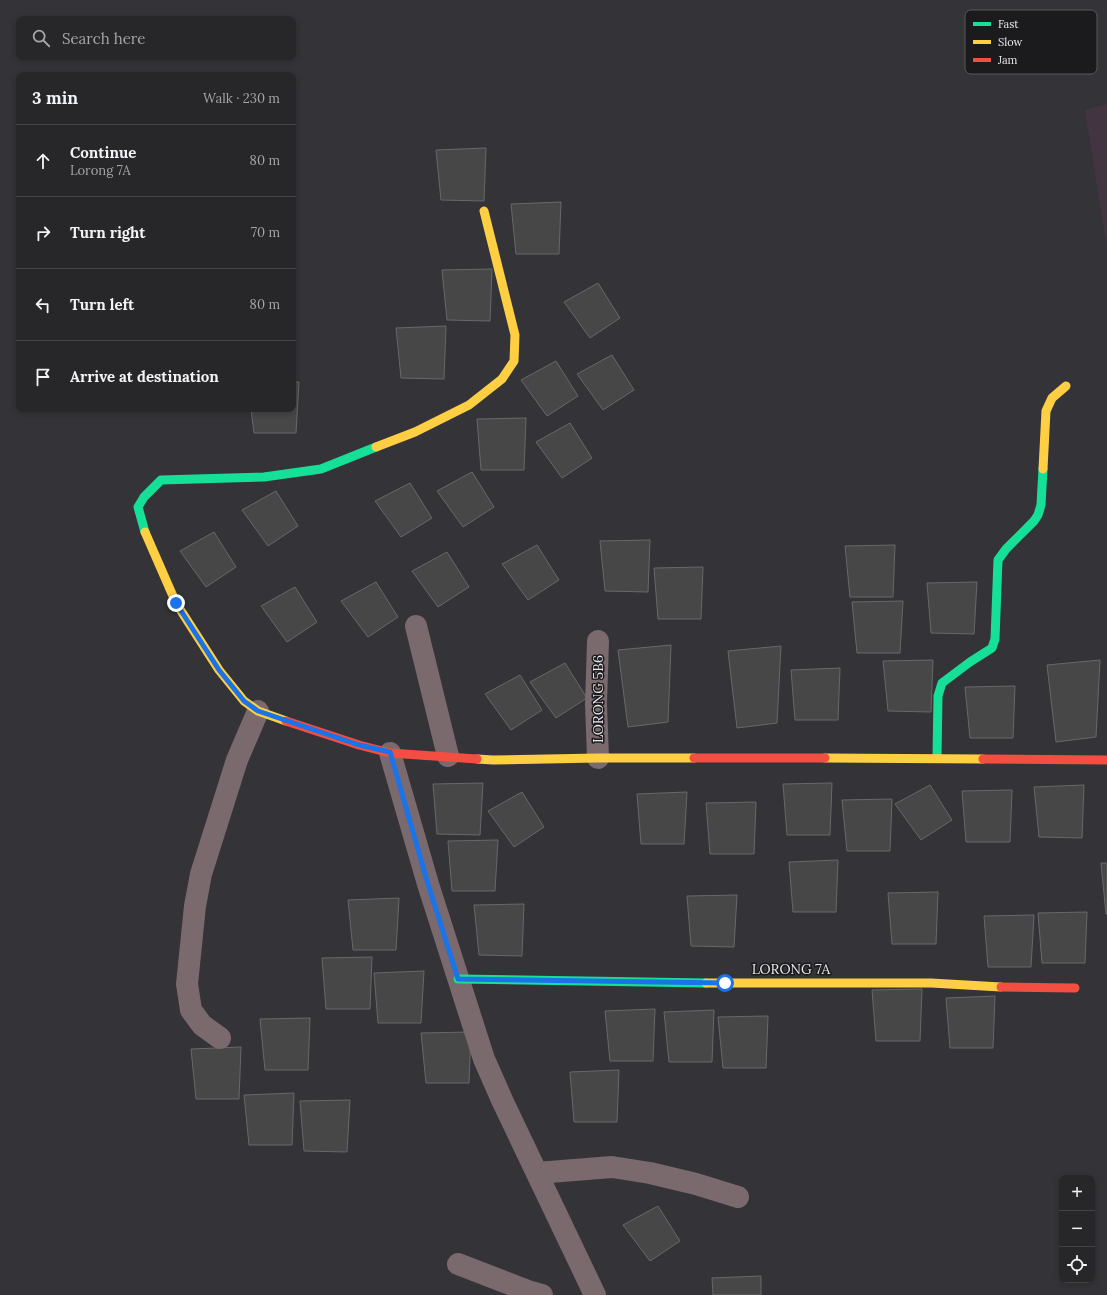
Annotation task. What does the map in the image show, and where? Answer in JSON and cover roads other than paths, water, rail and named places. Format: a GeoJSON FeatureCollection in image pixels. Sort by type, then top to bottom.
{"type":"FeatureCollection","features":[{"type":"Feature","properties":{"kind":"street"},"geometry":{"type":"LineString","coordinates":[[484,211],[515,335],[514,361],[502,379],[469,405],[415,432],[321,468],[264,477],[161,480],[144,497],[138,508],[143,528],[176,603],[219,670],[244,701],[258,711],[359,745],[390,752],[493,760],[598,758],[938,758],[1107,760]]}},
{"type":"Feature","properties":{"kind":"street"},"geometry":{"type":"LineString","coordinates":[[938,758],[938,696],[942,683],[992,648],[995,639],[998,560],[1006,549],[1038,515],[1041,498],[1046,411],[1052,398],[1066,386]]}},
{"type":"Feature","properties":{"kind":"street"},"geometry":{"type":"LineString","coordinates":[[416,626],[448,756]]}},
{"type":"Feature","properties":{"kind":"street","name":"LORONG 5B6"},"geometry":{"type":"LineString","coordinates":[[598,641],[596,704],[598,758]]}},
{"type":"Feature","properties":{"kind":"street"},"geometry":{"type":"LineString","coordinates":[[220,1038],[202,1025],[191,1010],[187,984],[195,906],[201,874],[237,760],[258,711]]}},
{"type":"Feature","properties":{"kind":"street"},"geometry":{"type":"LineString","coordinates":[[390,752],[428,884],[484,1059],[595,1295]]}},
{"type":"Feature","properties":{"kind":"street","name":"LORONG 7A"},"geometry":{"type":"LineString","coordinates":[[458,979],[725,983],[931,983],[1003,987],[1075,988]]}},
{"type":"Feature","properties":{"kind":"street"},"geometry":{"type":"LineString","coordinates":[[537,1173],[612,1167],[650,1173],[696,1184],[738,1197]]}},
{"type":"Feature","properties":{"kind":"street"},"geometry":{"type":"LineString","coordinates":[[458,1264],[542,1295]]}}]}
